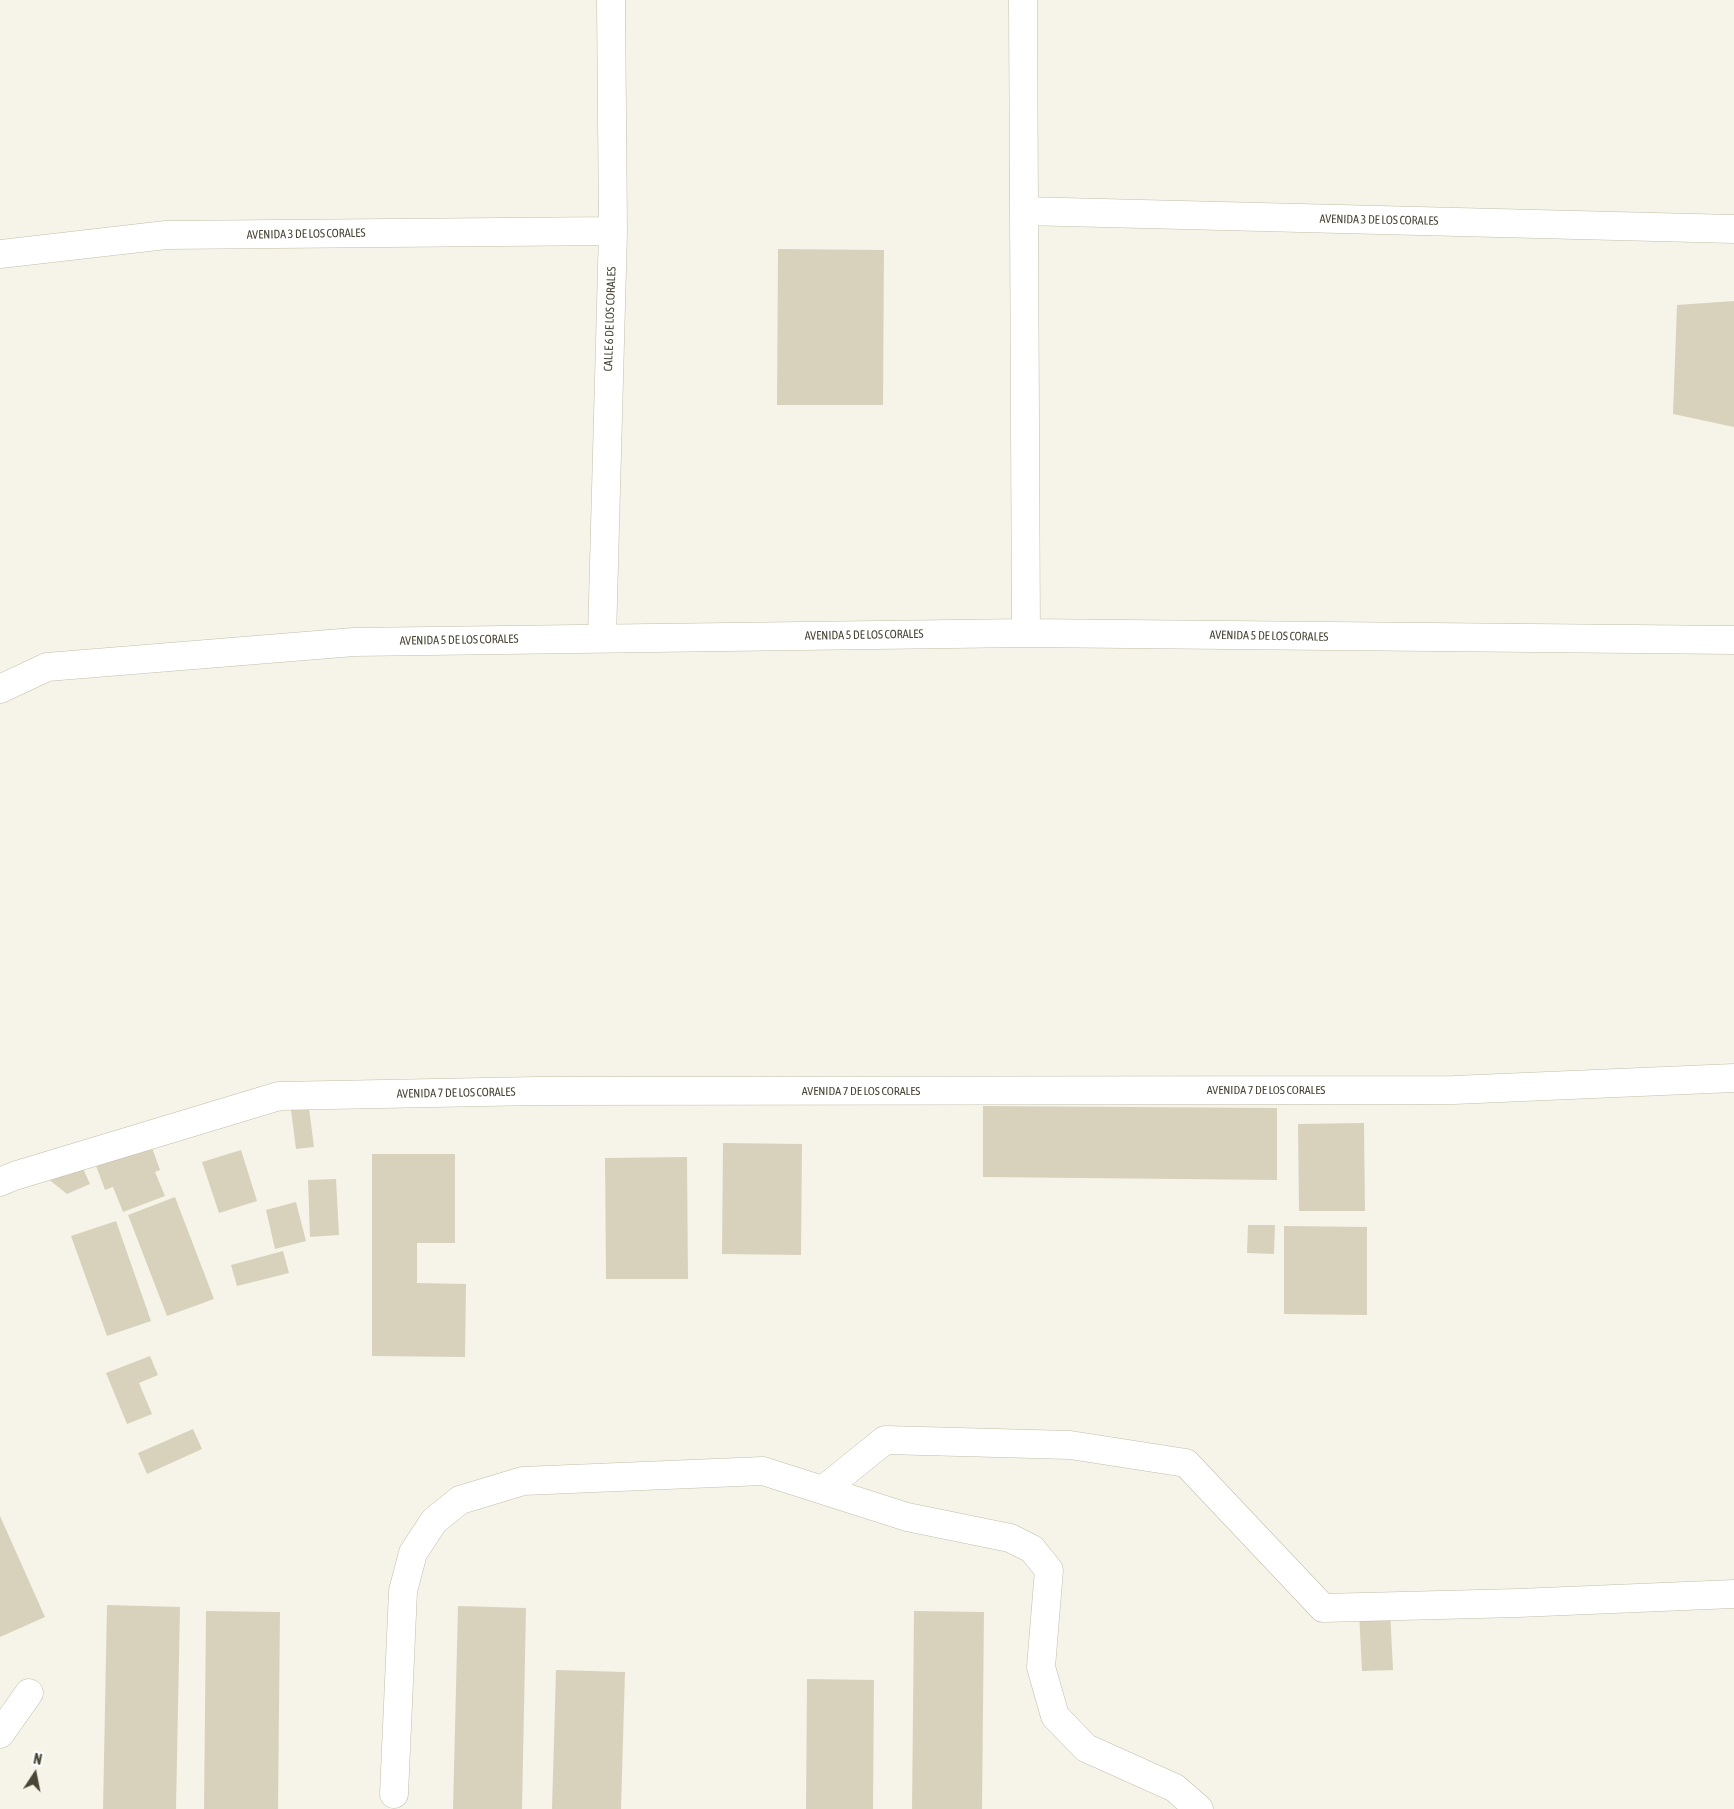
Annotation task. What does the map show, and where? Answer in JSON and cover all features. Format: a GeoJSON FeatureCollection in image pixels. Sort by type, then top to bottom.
{"type":"FeatureCollection","features":[{"type":"Feature","properties":{"kind":"street","name":"CALLE 6 DE LOS CORALES"},"geometry":{"type":"LineString","coordinates":[[602,638],[613,231],[611,0]]}},
{"type":"Feature","properties":{"kind":"street"},"geometry":{"type":"LineString","coordinates":[[1023,0],[1026,633]]}},
{"type":"Feature","properties":{"kind":"street","name":"AVENIDA 3 DE LOS CORALES"},"geometry":{"type":"LineString","coordinates":[[1024,211],[1734,229]]}},
{"type":"Feature","properties":{"kind":"street","name":"AVENIDA 3 DE LOS CORALES"},"geometry":{"type":"LineString","coordinates":[[0,254],[166,235],[613,231]]}},
{"type":"Feature","properties":{"kind":"street","name":"AVENIDA 5 DE LOS CORALES"},"geometry":{"type":"LineString","coordinates":[[0,689],[47,667],[354,642],[1026,633],[1734,640]]}},
{"type":"Feature","properties":{"kind":"street","name":"AVENIDA 7 DE LOS CORALES"},"geometry":{"type":"LineString","coordinates":[[0,1182],[14,1176],[280,1096],[537,1091],[1454,1090],[1734,1078]]}},
{"type":"Feature","properties":{"kind":"street"},"geometry":{"type":"LineString","coordinates":[[823,1490],[885,1440],[1070,1445],[1186,1464],[1323,1608],[1518,1603],[1734,1594]]}},
{"type":"Feature","properties":{"kind":"street"},"geometry":{"type":"LineString","coordinates":[[394,1794],[403,1590],[413,1553],[434,1521],[460,1500],[523,1481],[763,1471],[907,1516],[1010,1538],[1032,1549],[1049,1570],[1041,1667],[1055,1716],[1086,1748],[1175,1788],[1199,1809]]}},
{"type":"Feature","properties":{"kind":"street"},"geometry":{"type":"LineString","coordinates":[[0,1734],[30,1693]]}},
{"type":"Feature","properties":{"kind":"building"},"geometry":{"type":"Polygon","coordinates":[[[778,249],[884,250],[883,405],[777,405],[778,249]]]}},
{"type":"Feature","properties":{"kind":"building"},"geometry":{"type":"Polygon","coordinates":[[[1734,301],[1734,427],[1673,414],[1677,305],[1734,301]]]}},
{"type":"Feature","properties":{"kind":"building"},"geometry":{"type":"Polygon","coordinates":[[[983,1106],[1277,1108],[1277,1180],[983,1177],[983,1106]]]}},
{"type":"Feature","properties":{"kind":"building"},"geometry":{"type":"Polygon","coordinates":[[[309,1108],[314,1147],[296,1149],[291,1110],[309,1108]]]}},
{"type":"Feature","properties":{"kind":"building"},"geometry":{"type":"Polygon","coordinates":[[[1364,1123],[1365,1211],[1299,1211],[1298,1124],[1364,1123]]]}},
{"type":"Feature","properties":{"kind":"building"},"geometry":{"type":"Polygon","coordinates":[[[150,1142],[160,1170],[155,1172],[165,1196],[123,1212],[113,1187],[105,1190],[95,1163],[150,1142]]]}},
{"type":"Feature","properties":{"kind":"building"},"geometry":{"type":"Polygon","coordinates":[[[723,1143],[802,1144],[801,1255],[722,1254],[723,1143]]]}},
{"type":"Feature","properties":{"kind":"building"},"geometry":{"type":"Polygon","coordinates":[[[241,1150],[257,1201],[219,1213],[202,1162],[241,1150]]]}},
{"type":"Feature","properties":{"kind":"building"},"geometry":{"type":"Polygon","coordinates":[[[372,1154],[455,1154],[455,1243],[417,1243],[417,1283],[466,1284],[465,1357],[372,1356],[372,1154]]]}},
{"type":"Feature","properties":{"kind":"building"},"geometry":{"type":"Polygon","coordinates":[[[687,1157],[688,1279],[606,1279],[605,1158],[687,1157]]]}},
{"type":"Feature","properties":{"kind":"building"},"geometry":{"type":"Polygon","coordinates":[[[81,1164],[90,1184],[67,1194],[47,1178],[81,1164]]]}},
{"type":"Feature","properties":{"kind":"building"},"geometry":{"type":"Polygon","coordinates":[[[336,1179],[339,1235],[310,1237],[308,1180],[336,1179]]]}},
{"type":"Feature","properties":{"kind":"building"},"geometry":{"type":"Polygon","coordinates":[[[175,1197],[214,1299],[167,1316],[128,1215],[175,1197]]]}},
{"type":"Feature","properties":{"kind":"building"},"geometry":{"type":"Polygon","coordinates":[[[296,1202],[306,1241],[275,1249],[266,1210],[296,1202]]]}},
{"type":"Feature","properties":{"kind":"building"},"geometry":{"type":"Polygon","coordinates":[[[116,1221],[151,1321],[107,1336],[71,1236],[116,1221]]]}},
{"type":"Feature","properties":{"kind":"building"},"geometry":{"type":"Polygon","coordinates":[[[1248,1225],[1275,1225],[1274,1254],[1247,1253],[1248,1225]]]}},
{"type":"Feature","properties":{"kind":"building"},"geometry":{"type":"Polygon","coordinates":[[[1284,1226],[1367,1227],[1367,1315],[1284,1314],[1284,1226]]]}},
{"type":"Feature","properties":{"kind":"building"},"geometry":{"type":"Polygon","coordinates":[[[283,1251],[289,1273],[237,1286],[231,1265],[283,1251]]]}},
{"type":"Feature","properties":{"kind":"building"},"geometry":{"type":"Polygon","coordinates":[[[150,1356],[158,1375],[139,1383],[152,1414],[127,1424],[106,1373],[150,1356]]]}},
{"type":"Feature","properties":{"kind":"building"},"geometry":{"type":"Polygon","coordinates":[[[193,1429],[202,1449],[147,1474],[138,1453],[193,1429]]]}},
{"type":"Feature","properties":{"kind":"building"},"geometry":{"type":"Polygon","coordinates":[[[0,1516],[45,1617],[0,1637],[0,1516]]]}},
{"type":"Feature","properties":{"kind":"building"},"geometry":{"type":"Polygon","coordinates":[[[107,1605],[180,1607],[176,1809],[103,1809],[107,1605]]]}},
{"type":"Feature","properties":{"kind":"building"},"geometry":{"type":"Polygon","coordinates":[[[458,1606],[526,1608],[522,1809],[453,1809],[458,1606]]]}},
{"type":"Feature","properties":{"kind":"building"},"geometry":{"type":"Polygon","coordinates":[[[1390,1610],[1393,1670],[1362,1671],[1359,1612],[1390,1610]]]}},
{"type":"Feature","properties":{"kind":"building"},"geometry":{"type":"Polygon","coordinates":[[[206,1611],[280,1612],[278,1809],[204,1809],[206,1611]]]}},
{"type":"Feature","properties":{"kind":"building"},"geometry":{"type":"Polygon","coordinates":[[[914,1611],[984,1612],[982,1809],[912,1809],[914,1611]]]}},
{"type":"Feature","properties":{"kind":"building"},"geometry":{"type":"Polygon","coordinates":[[[556,1670],[625,1672],[621,1809],[552,1809],[556,1670]]]}},
{"type":"Feature","properties":{"kind":"building"},"geometry":{"type":"Polygon","coordinates":[[[807,1679],[874,1680],[873,1809],[806,1809],[807,1679]]]}}]}
